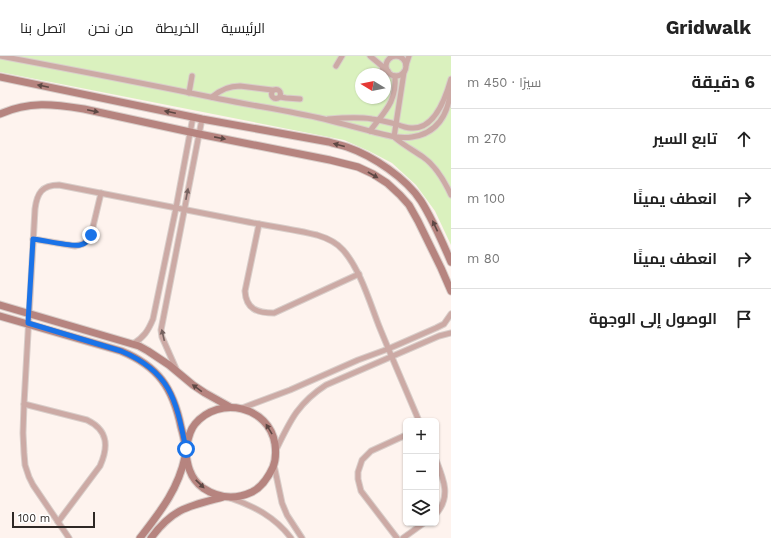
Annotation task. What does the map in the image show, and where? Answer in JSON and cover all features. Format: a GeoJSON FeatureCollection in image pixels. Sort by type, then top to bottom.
{"type":"FeatureCollection","features":[{"type":"Feature","properties":{"kind":"street"},"geometry":{"type":"LineString","coordinates":[[0,56],[325,119],[394,137],[408,138],[426,133],[436,127],[446,111],[451,87]]}},
{"type":"Feature","properties":{"kind":"street"},"geometry":{"type":"LineString","coordinates":[[336,66],[342,56]]}},
{"type":"Feature","properties":{"kind":"street"},"geometry":{"type":"LineString","coordinates":[[370,56],[384,66]]}},
{"type":"Feature","properties":{"kind":"street"},"geometry":{"type":"LineString","coordinates":[[385,56],[401,58],[404,60],[406,66]]}},
{"type":"Feature","properties":{"kind":"street"},"geometry":{"type":"LineString","coordinates":[[394,137],[404,72],[409,56]]}},
{"type":"Feature","properties":{"kind":"street"},"geometry":{"type":"LineString","coordinates":[[388,68],[388,62],[394,57]]}},
{"type":"Feature","properties":{"kind":"street"},"geometry":{"type":"LineString","coordinates":[[391,74],[395,76],[402,75],[404,72]]}},
{"type":"Feature","properties":{"kind":"street"},"geometry":{"type":"LineString","coordinates":[[189,93],[192,76]]}},
{"type":"Feature","properties":{"kind":"street"},"geometry":{"type":"LineString","coordinates":[[370,131],[393,99],[396,87],[395,76]]}},
{"type":"Feature","properties":{"kind":"street"},"geometry":{"type":"LineString","coordinates":[[0,77],[202,119],[329,142],[347,147],[375,160],[403,180],[413,190],[448,247],[451,262],[441,268]]}},
{"type":"Feature","properties":{"kind":"street"},"geometry":{"type":"LineString","coordinates":[[325,119],[370,118],[408,128],[417,128],[428,123],[433,118],[444,99],[451,80]]}},
{"type":"Feature","properties":{"kind":"street"},"geometry":{"type":"LineString","coordinates":[[212,97],[225,89],[240,86],[272,90],[276,89],[281,93],[280,97],[300,99]]}},
{"type":"Feature","properties":{"kind":"street"},"geometry":{"type":"LineString","coordinates":[[0,114],[17,107],[40,104],[84,109],[358,167],[387,183],[409,205],[451,291]]}},
{"type":"Feature","properties":{"kind":"street"},"geometry":{"type":"LineString","coordinates":[[133,344],[140,339],[149,328],[153,319],[193,117]]}},
{"type":"Feature","properties":{"kind":"street"},"geometry":{"type":"LineString","coordinates":[[177,371],[162,337],[161,330],[202,119]]}},
{"type":"Feature","properties":{"kind":"street"},"geometry":{"type":"LineString","coordinates":[[394,137],[422,156],[439,172],[451,195]]}},
{"type":"Feature","properties":{"kind":"street"},"geometry":{"type":"LineString","coordinates":[[69,538],[43,502],[33,485],[25,465],[24,453],[24,404],[36,202],[38,196],[46,186],[59,184],[304,232],[318,235],[337,244],[343,249],[358,274],[418,418]]}},
{"type":"Feature","properties":{"kind":"street"},"geometry":{"type":"LineString","coordinates":[[33,239],[75,246],[83,244],[91,235],[101,193]]}},
{"type":"Feature","properties":{"kind":"street"},"geometry":{"type":"LineString","coordinates":[[259,224],[245,291],[250,307],[266,313],[274,313],[358,274]]}},
{"type":"Feature","properties":{"kind":"street"},"geometry":{"type":"LineString","coordinates":[[163,269],[172,271]]}},
{"type":"Feature","properties":{"kind":"street"},"geometry":{"type":"LineString","coordinates":[[0,305],[133,344],[148,351],[205,393],[231,407]]}},
{"type":"Feature","properties":{"kind":"street"},"geometry":{"type":"LineString","coordinates":[[242,408],[279,395],[440,326],[451,314]]}},
{"type":"Feature","properties":{"kind":"street"},"geometry":{"type":"LineString","coordinates":[[0,316],[121,351],[134,356],[147,365],[161,378],[173,399],[180,419],[188,466],[193,477],[201,486],[211,493],[251,506],[262,512],[280,526],[291,538]]}},
{"type":"Feature","properties":{"kind":"street"},"geometry":{"type":"LineString","coordinates":[[151,538],[165,522],[184,508],[194,504],[226,497],[241,496],[252,492],[262,485],[274,464],[276,451],[291,420],[310,397],[326,386],[439,336],[451,333]]}},
{"type":"Feature","properties":{"kind":"street"},"geometry":{"type":"LineString","coordinates":[[24,404],[87,420],[96,425],[102,432],[105,446],[103,460],[58,522]]}},
{"type":"Feature","properties":{"kind":"street"},"geometry":{"type":"LineString","coordinates":[[140,538],[163,508],[172,493],[180,473],[188,436],[195,424],[205,415],[217,409],[231,407],[242,408],[252,412],[262,419],[269,428],[274,439],[276,451]]}},
{"type":"Feature","properties":{"kind":"street"},"geometry":{"type":"LineString","coordinates":[[397,538],[361,491],[358,472],[362,460],[371,451],[403,435]]}},
{"type":"Feature","properties":{"kind":"street"},"geometry":{"type":"LineString","coordinates":[[274,464],[282,503],[287,516],[302,538]]}},
{"type":"Feature","properties":{"kind":"street"},"geometry":{"type":"LineString","coordinates":[[439,467],[446,483],[447,493],[445,503],[439,511]]}},
{"type":"Feature","properties":{"kind":"street"},"geometry":{"type":"LineString","coordinates":[[403,538],[420,526]]}},
{"type":"Feature","properties":{"kind":"green space"},"geometry":{"type":"Polygon","coordinates":[[[0,56],[451,56],[451,245],[435,211],[416,185],[392,163],[344,140],[0,72],[0,56]]]}},
{"type":"Feature","properties":{"kind":"route"},"geometry":{"type":"LineString","coordinates":[[91,235],[86,242],[75,246],[33,239],[28,323],[121,351],[134,356],[147,365],[161,378],[175,402],[186,449]]}}]}
